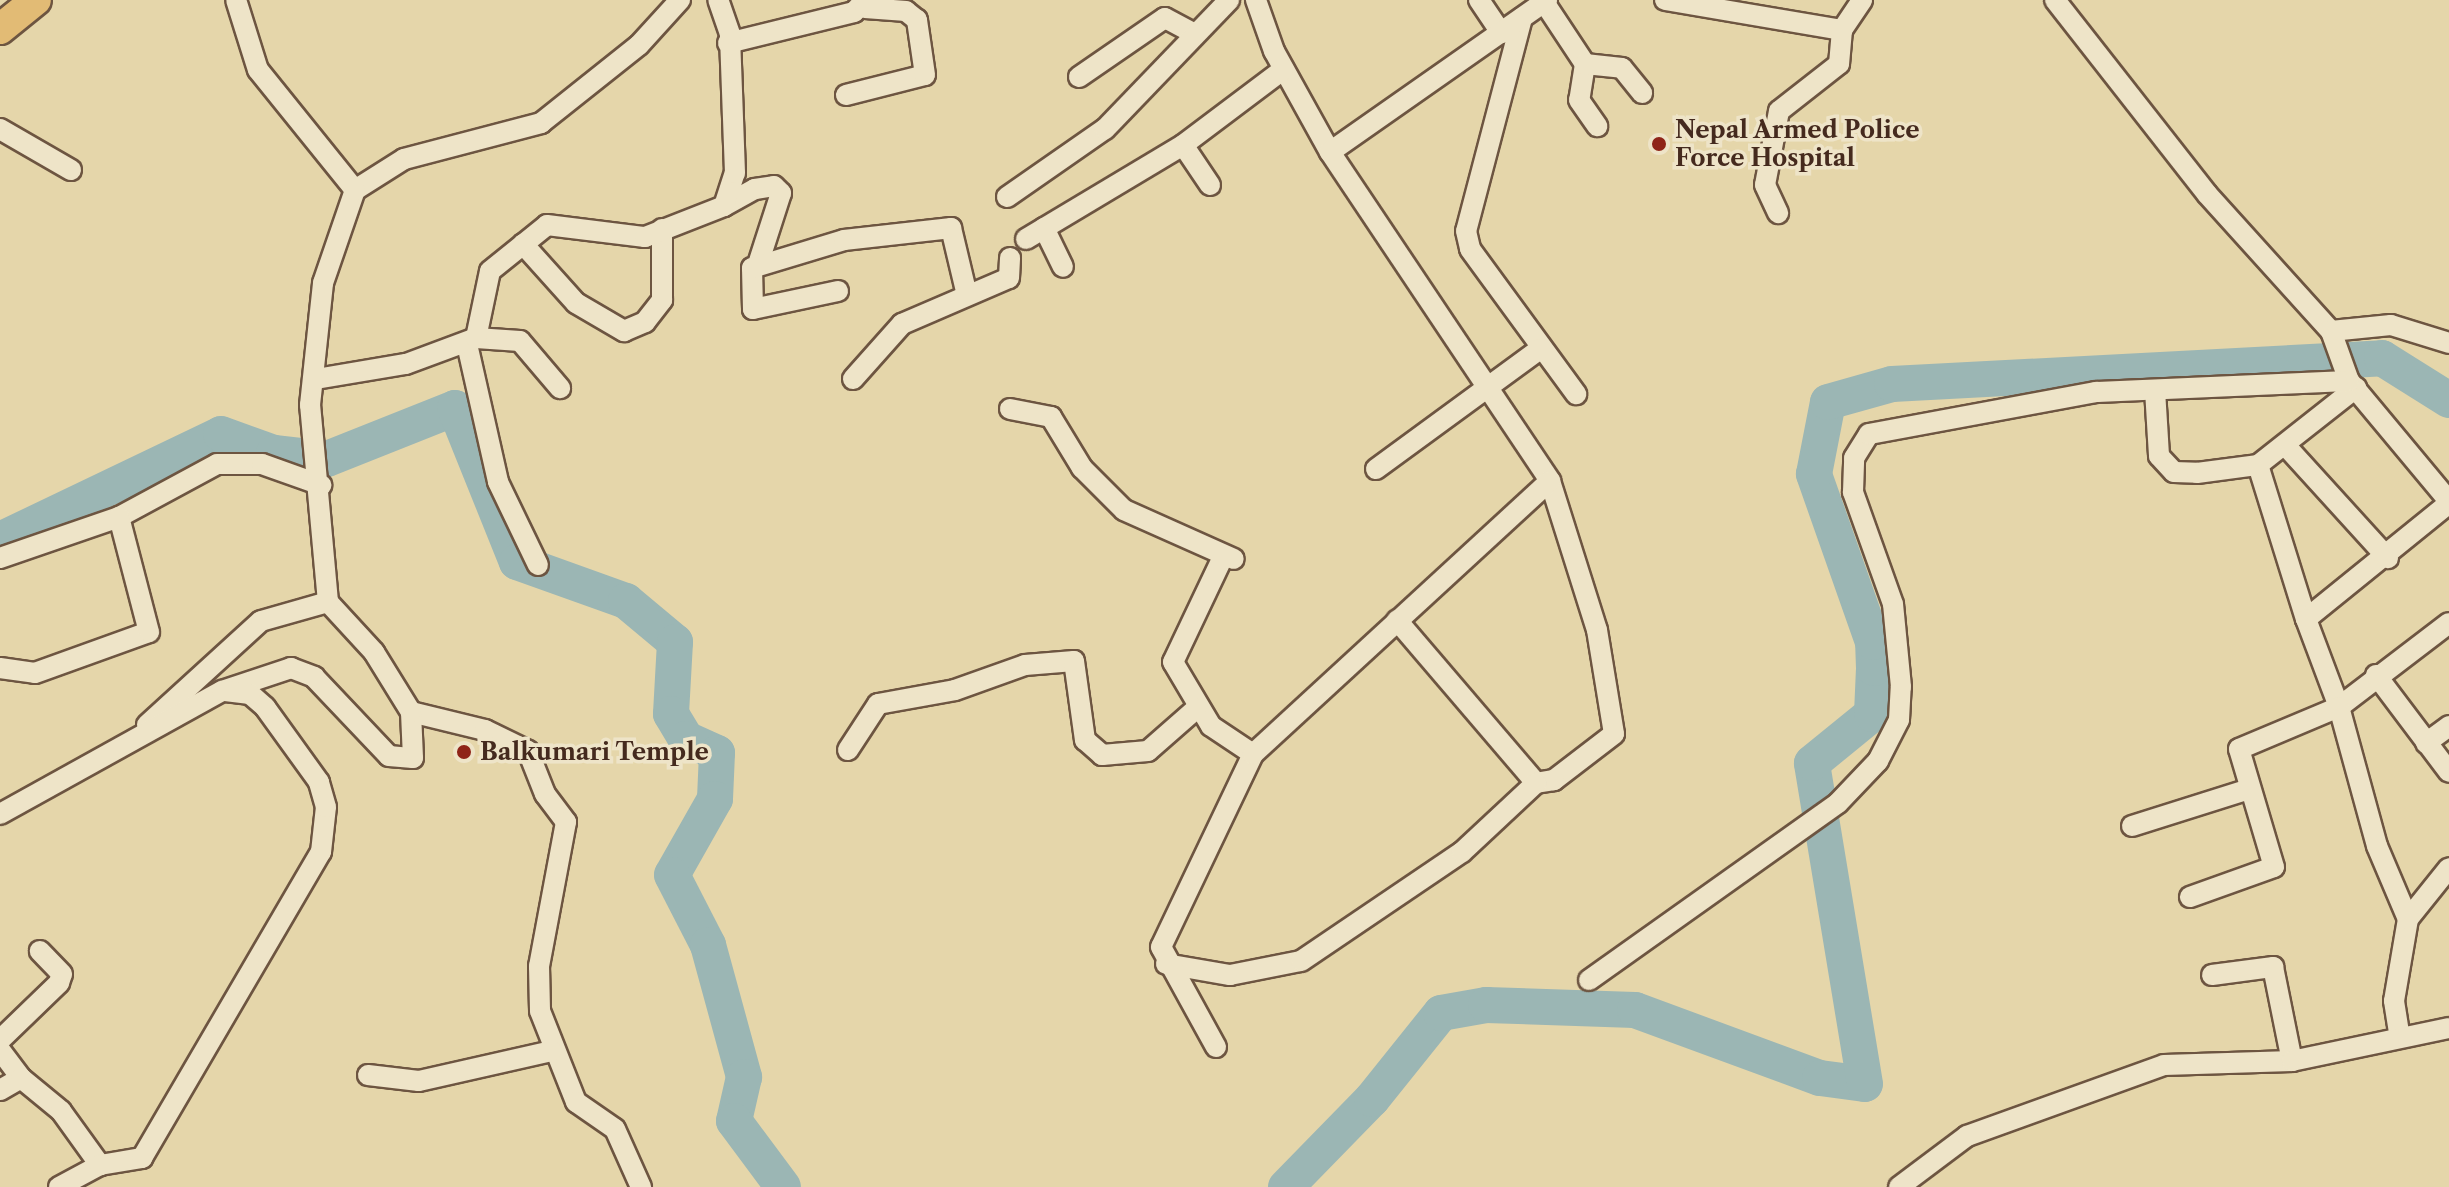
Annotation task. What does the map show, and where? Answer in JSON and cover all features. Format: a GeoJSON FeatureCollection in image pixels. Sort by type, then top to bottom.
{"type":"FeatureCollection","features":[{"type":"Feature","properties":{"kind":"highway"},"geometry":{"type":"LineString","coordinates":[[0,29],[36,0]]}},
{"type":"Feature","properties":{"kind":"street"},"geometry":{"type":"LineString","coordinates":[[236,0],[258,70],[355,190]]}},
{"type":"Feature","properties":{"kind":"street"},"geometry":{"type":"LineString","coordinates":[[0,814],[222,691],[291,668],[314,677],[400,762],[413,758],[411,712],[374,652],[328,602],[321,485],[310,405],[316,379],[323,283],[355,190],[404,159],[541,123],[639,45],[680,0]]}},
{"type":"Feature","properties":{"kind":"street"},"geometry":{"type":"LineString","coordinates":[[718,0],[728,43],[735,173],[724,206]]}},
{"type":"Feature","properties":{"kind":"street"},"geometry":{"type":"LineString","coordinates":[[1007,197],[1105,129],[1229,0]]}},
{"type":"Feature","properties":{"kind":"street"},"geometry":{"type":"LineString","coordinates":[[1166,964],[1230,975],[1301,961],[1450,862],[1536,783],[1554,780],[1614,734],[1597,630],[1550,481],[1330,152],[1284,69],[1256,0]]}},
{"type":"Feature","properties":{"kind":"street"},"geometry":{"type":"LineString","coordinates":[[1479,0],[1501,33]]}},
{"type":"Feature","properties":{"kind":"street"},"geometry":{"type":"LineString","coordinates":[[1665,0],[1842,30]]}},
{"type":"Feature","properties":{"kind":"street"},"geometry":{"type":"LineString","coordinates":[[1778,213],[1765,185],[1779,111],[1839,64],[1842,30],[1862,0]]}},
{"type":"Feature","properties":{"kind":"street"},"geometry":{"type":"LineString","coordinates":[[2055,0],[2207,194],[2335,336],[2351,382],[2449,502],[2388,558],[2306,619]]}},
{"type":"Feature","properties":{"kind":"street"},"geometry":{"type":"LineString","coordinates":[[1330,152],[1545,1],[1585,64],[1579,100],[1597,126]]}},
{"type":"Feature","properties":{"kind":"street"},"geometry":{"type":"LineString","coordinates":[[728,43],[865,4],[906,11],[917,20],[925,75],[846,95]]}},
{"type":"Feature","properties":{"kind":"street"},"geometry":{"type":"LineString","coordinates":[[1079,77],[1165,18],[1195,34]]}},
{"type":"Feature","properties":{"kind":"street"},"geometry":{"type":"LineString","coordinates":[[1522,18],[1466,231],[1470,249],[1540,349],[1576,394]]}},
{"type":"Feature","properties":{"kind":"street"},"geometry":{"type":"LineString","coordinates":[[1585,64],[1622,68],[1642,93]]}},
{"type":"Feature","properties":{"kind":"street"},"geometry":{"type":"LineString","coordinates":[[1063,267],[1035,234],[1183,145],[1284,69]]}},
{"type":"Feature","properties":{"kind":"street"},"geometry":{"type":"LineString","coordinates":[[0,129],[71,170]]}},
{"type":"Feature","properties":{"kind":"street"},"geometry":{"type":"LineString","coordinates":[[1183,145],[1210,185]]}},
{"type":"Feature","properties":{"kind":"street"},"geometry":{"type":"LineString","coordinates":[[472,341],[483,333],[481,285],[547,225],[645,237],[724,206],[755,189],[774,186],[781,193],[750,280],[753,309],[838,291]]}},
{"type":"Feature","properties":{"kind":"street"},"geometry":{"type":"LineString","coordinates":[[759,261],[908,227],[951,228],[967,295]]}},
{"type":"Feature","properties":{"kind":"street"},"geometry":{"type":"LineString","coordinates":[[523,244],[576,303],[624,331],[645,322],[662,300],[662,229]]}},
{"type":"Feature","properties":{"kind":"street"},"geometry":{"type":"LineString","coordinates":[[853,379],[902,324],[1009,278],[1010,258]]}},
{"type":"Feature","properties":{"kind":"street"},"geometry":{"type":"LineString","coordinates":[[2335,336],[2391,325],[2449,343]]}},
{"type":"Feature","properties":{"kind":"street"},"geometry":{"type":"LineString","coordinates":[[316,379],[376,372],[472,341],[520,341],[560,388]]}},
{"type":"Feature","properties":{"kind":"street"},"geometry":{"type":"LineString","coordinates":[[472,341],[498,482],[538,565]]}},
{"type":"Feature","properties":{"kind":"street"},"geometry":{"type":"LineString","coordinates":[[1376,469],[1540,349]]}},
{"type":"Feature","properties":{"kind":"street"},"geometry":{"type":"LineString","coordinates":[[1589,980],[1838,803],[1878,761],[1899,720],[1893,604],[1853,492],[1854,458],[1869,434],[2032,402],[2155,390],[2351,382]]}},
{"type":"Feature","properties":{"kind":"street"},"geometry":{"type":"LineString","coordinates":[[2155,390],[2159,456],[2174,472],[2258,465],[2285,445],[2351,382]]}},
{"type":"Feature","properties":{"kind":"street"},"geometry":{"type":"LineString","coordinates":[[1010,409],[1051,417],[1082,468],[1124,510],[1228,559],[1173,662],[1196,709],[1253,754]]}},
{"type":"Feature","properties":{"kind":"street"},"geometry":{"type":"LineString","coordinates":[[2285,445],[2388,558]]}},
{"type":"Feature","properties":{"kind":"street"},"geometry":{"type":"LineString","coordinates":[[0,558],[119,517],[217,464],[262,464],[321,485]]}},
{"type":"Feature","properties":{"kind":"street"},"geometry":{"type":"LineString","coordinates":[[2258,465],[2306,619],[2339,707],[2377,846],[2408,919]]}},
{"type":"Feature","properties":{"kind":"street"},"geometry":{"type":"LineString","coordinates":[[1216,1047],[1166,964],[1166,932],[1253,754],[1550,481]]}},
{"type":"Feature","properties":{"kind":"street"},"geometry":{"type":"LineString","coordinates":[[0,668],[35,673],[149,632],[119,517]]}},
{"type":"Feature","properties":{"kind":"street"},"geometry":{"type":"LineString","coordinates":[[142,736],[261,621],[328,602]]}},
{"type":"Feature","properties":{"kind":"street"},"geometry":{"type":"LineString","coordinates":[[1397,620],[1536,783]]}},
{"type":"Feature","properties":{"kind":"street"},"geometry":{"type":"LineString","coordinates":[[2190,897],[2274,867],[2239,749],[2339,707],[2376,675],[2449,623]]}},
{"type":"Feature","properties":{"kind":"street"},"geometry":{"type":"LineString","coordinates":[[848,750],[878,704],[955,690],[1025,665],[1074,661],[1085,740],[1102,755],[1148,751],[1196,709]]}},
{"type":"Feature","properties":{"kind":"street"},"geometry":{"type":"LineString","coordinates":[[2376,675],[2449,772]]}},
{"type":"Feature","properties":{"kind":"street"},"geometry":{"type":"LineString","coordinates":[[59,1187],[100,1165],[142,1158],[321,852],[326,807],[319,782],[265,707],[250,694],[222,691]]}},
{"type":"Feature","properties":{"kind":"street"},"geometry":{"type":"LineString","coordinates":[[411,712],[485,730],[528,751],[545,794],[566,822],[539,966],[540,1011],[552,1051],[576,1102],[615,1129],[641,1187]]}},
{"type":"Feature","properties":{"kind":"street"},"geometry":{"type":"LineString","coordinates":[[2426,743],[2449,726]]}},
{"type":"Feature","properties":{"kind":"street"},"geometry":{"type":"LineString","coordinates":[[2132,826],[2249,789]]}},
{"type":"Feature","properties":{"kind":"street"},"geometry":{"type":"LineString","coordinates":[[2400,1037],[2394,1001],[2408,919],[2449,868]]}},
{"type":"Feature","properties":{"kind":"street"},"geometry":{"type":"LineString","coordinates":[[0,1040],[59,983],[62,974],[40,951]]}},
{"type":"Feature","properties":{"kind":"street"},"geometry":{"type":"LineString","coordinates":[[2212,975],[2273,967],[2292,1061]]}},
{"type":"Feature","properties":{"kind":"street"},"geometry":{"type":"LineString","coordinates":[[1912,1184],[1967,1136],[2164,1065],[2292,1061],[2449,1028]]}},
{"type":"Feature","properties":{"kind":"street"},"geometry":{"type":"LineString","coordinates":[[0,1050],[21,1078],[61,1111],[100,1165]]}},
{"type":"Feature","properties":{"kind":"street"},"geometry":{"type":"LineString","coordinates":[[368,1075],[402,1083],[552,1051]]}},
{"type":"Feature","properties":{"kind":"street"},"geometry":{"type":"LineString","coordinates":[[0,1090],[21,1078]]}},
{"type":"Feature","properties":{"kind":"waterway"},"geometry":{"type":"LineString","coordinates":[[1286,1187],[1372,1099],[1441,1013],[1486,1005],[1635,1010],[1820,1078],[1865,1084],[1812,763],[1872,714],[1873,642],[1814,474],[1828,402],[1892,384],[2382,358],[2449,400]]}},
{"type":"Feature","properties":{"kind":"waterway"},"geometry":{"type":"LineString","coordinates":[[0,540],[221,434],[274,453],[327,459],[455,408],[517,562],[626,601],[675,642],[671,714],[686,739],[717,753],[715,799],[672,875],[708,945],[744,1077],[734,1121],[783,1187]]}},
{"type":"Feature","properties":{"kind":"place","name":"Nepal Armed Police Force Hospital"},"geometry":{"type":"Point","coordinates":[1659,144]}},
{"type":"Feature","properties":{"kind":"place","name":"Balkumari Temple"},"geometry":{"type":"Point","coordinates":[464,752]}}]}
